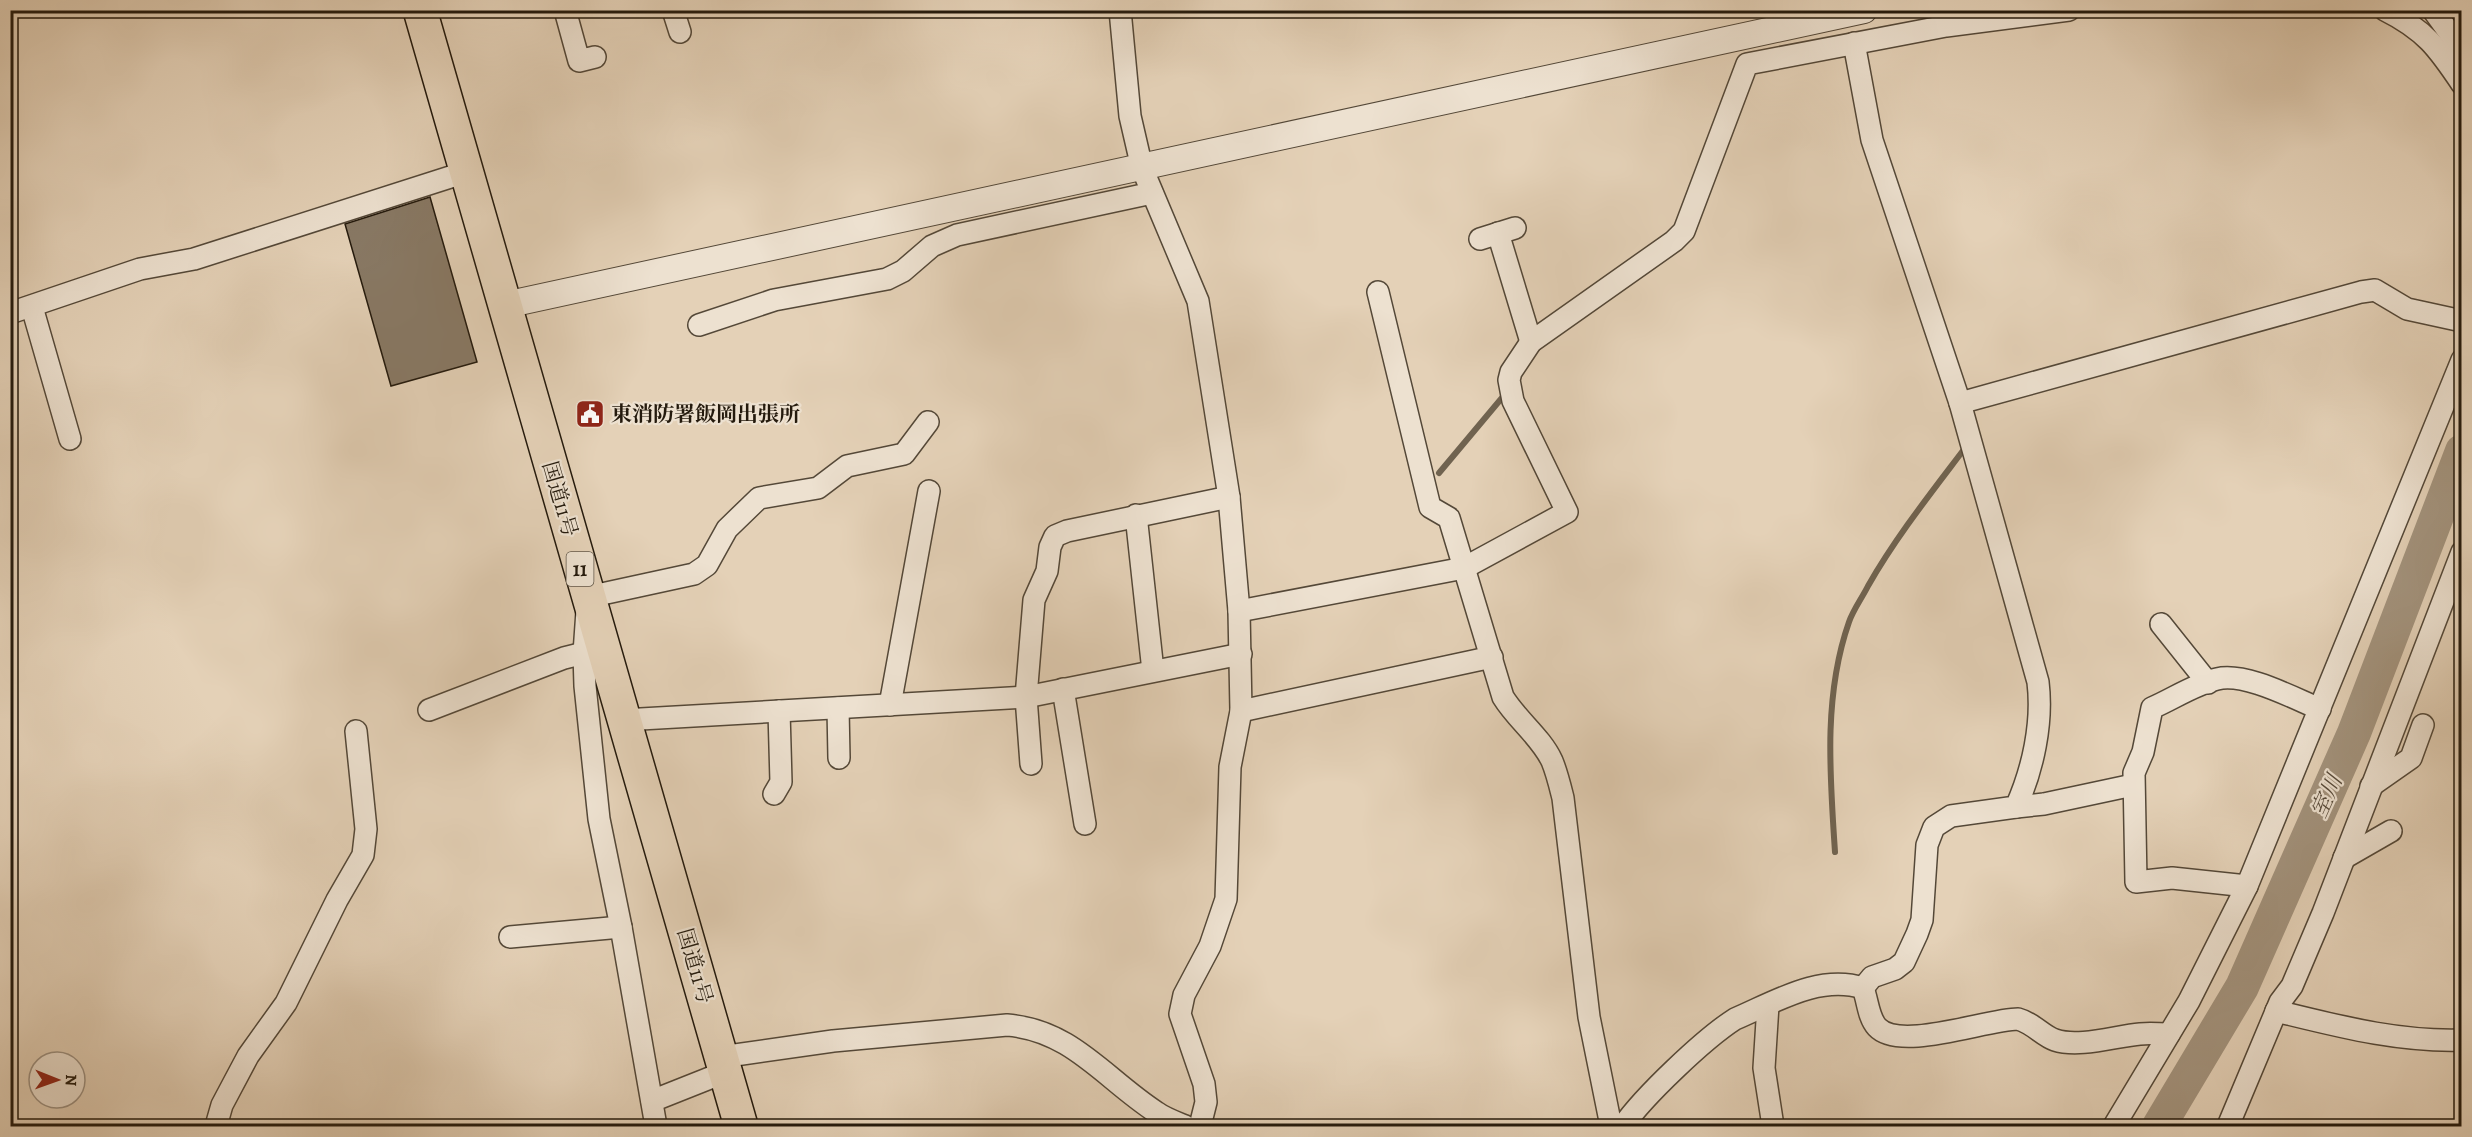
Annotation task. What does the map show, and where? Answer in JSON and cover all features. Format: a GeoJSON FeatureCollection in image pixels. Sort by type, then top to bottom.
{"type":"FeatureCollection","features":[{"type":"Feature","properties":{"kind":"highway","name":"国道11号"},"geometry":{"type":"LineString","coordinates":[[420,10],[741,1126]]}},
{"type":"Feature","properties":{"kind":"street"},"geometry":{"type":"LineString","coordinates":[[565,10],[579,61],[595,57]]}},
{"type":"Feature","properties":{"kind":"street"},"geometry":{"type":"LineString","coordinates":[[673,10],[680,32]]}},
{"type":"Feature","properties":{"kind":"street"},"geometry":{"type":"LineString","coordinates":[[1120,10],[1130,116],[1142,168],[1198,301],[1229,497],[1239,610],[1241,711],[1230,767],[1226,899],[1210,946],[1185,995],[1180,1014],[1204,1084],[1206,1102],[1200,1126]]}},
{"type":"Feature","properties":{"kind":"street"},"geometry":{"type":"LineString","coordinates":[[505,306],[1142,168],[1810,16],[1864,10]]}},
{"type":"Feature","properties":{"kind":"street"},"geometry":{"type":"LineString","coordinates":[[1239,610],[1464,568],[1567,512],[1513,401],[1509,380],[1531,342],[1674,242],[1683,231],[1747,64],[1946,26],[2068,10]]}},
{"type":"Feature","properties":{"kind":"street"},"geometry":{"type":"LineString","coordinates":[[2385,10],[2413,24],[2432,43],[2462,84]]}},
{"type":"Feature","properties":{"kind":"street"},"geometry":{"type":"LineString","coordinates":[[2433,10],[2462,50]]}},
{"type":"Feature","properties":{"kind":"street"},"geometry":{"type":"LineString","coordinates":[[1810,16],[1817,50]]}},
{"type":"Feature","properties":{"kind":"street"},"geometry":{"type":"LineString","coordinates":[[1854,43],[1872,140],[1960,403],[2038,682],[2039,718],[2034,750],[2016,807]]}},
{"type":"Feature","properties":{"kind":"street"},"geometry":{"type":"LineString","coordinates":[[10,313],[140,269],[194,259],[466,172]]}},
{"type":"Feature","properties":{"kind":"street"},"geometry":{"type":"LineString","coordinates":[[699,325],[774,300],[887,279],[903,271],[932,246],[957,235],[1152,193]]}},
{"type":"Feature","properties":{"kind":"street"},"geometry":{"type":"LineString","coordinates":[[1498,233],[1531,342]]}},
{"type":"Feature","properties":{"kind":"street"},"geometry":{"type":"LineString","coordinates":[[1960,403],[2368,291],[2383,293],[2407,309],[2462,321]]}},
{"type":"Feature","properties":{"kind":"street"},"geometry":{"type":"LineString","coordinates":[[1378,292],[1430,507],[1449,518],[1503,697],[1514,715],[1543,747],[1558,780],[1563,798],[1589,1017],[1611,1126]]}},
{"type":"Feature","properties":{"kind":"street"},"geometry":{"type":"LineString","coordinates":[[32,307],[70,439]]}},
{"type":"Feature","properties":{"kind":"street"},"geometry":{"type":"LineString","coordinates":[[2114,1126],[2189,1001],[2247,886],[2462,360]]}},
{"type":"Feature","properties":{"kind":"street"},"geometry":{"type":"LineString","coordinates":[[656,1126],[621,927],[599,819],[584,653],[588,597],[694,574],[707,565],[728,529],[759,498],[818,488],[847,466],[904,454],[928,422]]}},
{"type":"Feature","properties":{"kind":"street"},"geometry":{"type":"LineString","coordinates":[[890,705],[929,490]]}},
{"type":"Feature","properties":{"kind":"street"},"geometry":{"type":"LineString","coordinates":[[1031,764],[1026,697],[1034,600],[1047,571],[1055,536],[1136,515],[1229,497]]}},
{"type":"Feature","properties":{"kind":"street"},"geometry":{"type":"LineString","coordinates":[[1136,515],[1153,672]]}},
{"type":"Feature","properties":{"kind":"street"},"geometry":{"type":"LineString","coordinates":[[2228,1126],[2276,1011],[2292,986],[2462,552]]}},
{"type":"Feature","properties":{"kind":"street"},"geometry":{"type":"LineString","coordinates":[[2161,624],[2208,683]]}},
{"type":"Feature","properties":{"kind":"street"},"geometry":{"type":"LineString","coordinates":[[429,710],[564,658],[584,653]]}},
{"type":"Feature","properties":{"kind":"street"},"geometry":{"type":"LineString","coordinates":[[623,720],[1026,697],[1241,654]]}},
{"type":"Feature","properties":{"kind":"street"},"geometry":{"type":"LineString","coordinates":[[1241,711],[1492,657]]}},
{"type":"Feature","properties":{"kind":"street"},"geometry":{"type":"LineString","coordinates":[[2247,886],[2172,878],[2136,882],[2134,773],[2143,752],[2152,708],[2217,679],[2236,679],[2256,684],[2320,709]]}},
{"type":"Feature","properties":{"kind":"street"},"geometry":{"type":"LineString","coordinates":[[1063,690],[1085,824]]}},
{"type":"Feature","properties":{"kind":"street"},"geometry":{"type":"LineString","coordinates":[[838,708],[839,758]]}},
{"type":"Feature","properties":{"kind":"street"},"geometry":{"type":"LineString","coordinates":[[774,794],[781,782],[779,711]]}},
{"type":"Feature","properties":{"kind":"street"},"geometry":{"type":"LineString","coordinates":[[2371,786],[2410,758],[2423,725]]}},
{"type":"Feature","properties":{"kind":"street"},"geometry":{"type":"LineString","coordinates":[[216,1126],[222,1105],[248,1056],[286,1003],[337,900],[363,855],[366,829],[357,731]]}},
{"type":"Feature","properties":{"kind":"street"},"geometry":{"type":"LineString","coordinates":[[1863,988],[1872,977],[1895,969],[1904,962],[1917,934],[1922,920],[1927,846],[1934,827],[1951,816],[2044,804],[2133,785]]}},
{"type":"Feature","properties":{"kind":"street"},"geometry":{"type":"LineString","coordinates":[[2344,858],[2391,831]]}},
{"type":"Feature","properties":{"kind":"street"},"geometry":{"type":"LineString","coordinates":[[510,937],[621,927]]}},
{"type":"Feature","properties":{"kind":"street"},"geometry":{"type":"LineString","coordinates":[[1623,1126],[1665,1080],[1723,1026],[1822,984],[1849,983],[1863,988],[1871,1019],[1879,1029],[1889,1034],[1925,1035],[2018,1019],[2030,1022],[2054,1040],[2118,1039],[2140,1034],[2169,1034]]}},
{"type":"Feature","properties":{"kind":"street"},"geometry":{"type":"LineString","coordinates":[[1768,1005],[1764,1068],[1773,1126]]}},
{"type":"Feature","properties":{"kind":"street"},"geometry":{"type":"LineString","coordinates":[[2276,1011],[2375,1035],[2431,1041],[2462,1040]]}},
{"type":"Feature","properties":{"kind":"street"},"geometry":{"type":"LineString","coordinates":[[652,1101],[723,1064],[833,1041],[1007,1025],[1046,1032],[1069,1045],[1156,1112],[1185,1126]]}},
{"type":"Feature","properties":{"kind":"building"},"geometry":{"type":"Polygon","coordinates":[[[430,197],[477,362],[391,386],[345,224],[430,197]]]}},
{"type":"Feature","properties":{"kind":"waterway"},"geometry":{"type":"LineString","coordinates":[[1769,23],[1773,10]]}},
{"type":"Feature","properties":{"kind":"waterway"},"geometry":{"type":"LineString","coordinates":[[1439,473],[1506,393]]}},
{"type":"Feature","properties":{"kind":"waterway"},"geometry":{"type":"LineString","coordinates":[[1835,852],[1830,736],[1835,678],[1849,622],[1890,550],[1965,448],[1964,444]]}},
{"type":"Feature","properties":{"kind":"waterway","name":"室川"},"geometry":{"type":"LineString","coordinates":[[2159,1126],[2242,987],[2354,733],[2462,451]]}},
{"type":"Feature","properties":{"kind":"place","name":"東消防署飯岡出張所"},"geometry":{"type":"Point","coordinates":[590,414]}}]}
